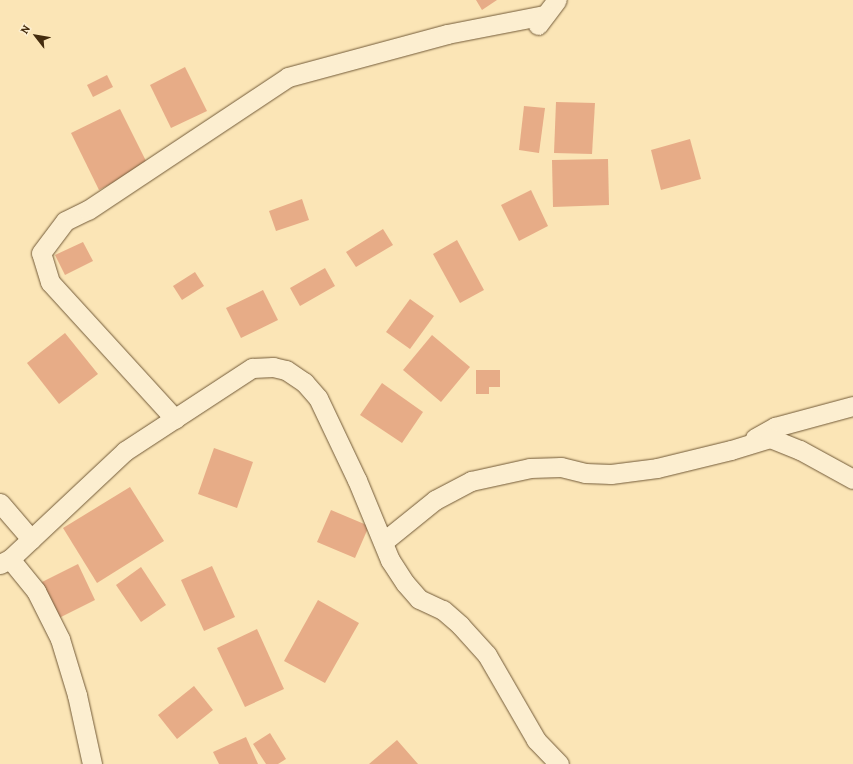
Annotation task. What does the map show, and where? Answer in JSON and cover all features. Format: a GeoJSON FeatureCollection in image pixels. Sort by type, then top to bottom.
{"type":"FeatureCollection","features":[{"type":"Feature","properties":{"kind":"street"},"geometry":{"type":"LineString","coordinates":[[533,30],[557,0]]}},
{"type":"Feature","properties":{"kind":"street"},"geometry":{"type":"LineString","coordinates":[[175,419],[50,282],[41,253],[65,221],[88,210],[288,77],[447,34],[545,15]]}},
{"type":"Feature","properties":{"kind":"street"},"geometry":{"type":"LineString","coordinates":[[92,764],[77,695],[60,639],[36,592],[5,561],[31,539],[125,451],[252,368],[273,367],[286,370],[304,382],[318,398],[390,560],[419,598],[443,610],[487,655],[536,740],[559,764]]}},
{"type":"Feature","properties":{"kind":"street"},"geometry":{"type":"LineString","coordinates":[[731,450],[775,427],[853,406]]}},
{"type":"Feature","properties":{"kind":"street"},"geometry":{"type":"LineString","coordinates":[[383,542],[435,500],[471,481],[530,468],[561,467],[585,473],[611,474],[657,468],[731,450],[770,438],[800,450],[853,479]]}},
{"type":"Feature","properties":{"kind":"street"},"geometry":{"type":"LineString","coordinates":[[0,503],[31,539]]}},
{"type":"Feature","properties":{"kind":"building"},"geometry":{"type":"Polygon","coordinates":[[[476,0],[497,0],[482,10],[476,0]]]}},
{"type":"Feature","properties":{"kind":"building"},"geometry":{"type":"Polygon","coordinates":[[[185,67],[207,111],[171,128],[150,85],[185,67]]]}},
{"type":"Feature","properties":{"kind":"building"},"geometry":{"type":"Polygon","coordinates":[[[107,75],[113,87],[93,97],[87,85],[107,75]]]}},
{"type":"Feature","properties":{"kind":"building"},"geometry":{"type":"Polygon","coordinates":[[[556,102],[595,103],[592,154],[554,153],[556,102]]]}},
{"type":"Feature","properties":{"kind":"building"},"geometry":{"type":"Polygon","coordinates":[[[524,106],[545,108],[539,153],[519,150],[524,106]]]}},
{"type":"Feature","properties":{"kind":"building"},"geometry":{"type":"Polygon","coordinates":[[[120,109],[148,165],[99,190],[71,133],[120,109]]]}},
{"type":"Feature","properties":{"kind":"building"},"geometry":{"type":"Polygon","coordinates":[[[690,139],[701,179],[661,190],[651,150],[690,139]]]}},
{"type":"Feature","properties":{"kind":"building"},"geometry":{"type":"Polygon","coordinates":[[[608,159],[609,205],[553,207],[552,160],[608,159]]]}},
{"type":"Feature","properties":{"kind":"building"},"geometry":{"type":"Polygon","coordinates":[[[531,190],[548,226],[519,241],[501,205],[531,190]]]}},
{"type":"Feature","properties":{"kind":"building"},"geometry":{"type":"Polygon","coordinates":[[[302,199],[309,220],[276,231],[269,211],[302,199]]]}},
{"type":"Feature","properties":{"kind":"building"},"geometry":{"type":"Polygon","coordinates":[[[383,229],[393,245],[356,267],[346,252],[383,229]]]}},
{"type":"Feature","properties":{"kind":"building"},"geometry":{"type":"Polygon","coordinates":[[[457,240],[484,290],[460,303],[433,254],[457,240]]]}},
{"type":"Feature","properties":{"kind":"building"},"geometry":{"type":"Polygon","coordinates":[[[83,242],[93,261],[65,275],[55,255],[83,242]]]}},
{"type":"Feature","properties":{"kind":"building"},"geometry":{"type":"Polygon","coordinates":[[[325,268],[335,286],[300,306],[290,288],[325,268]]]}},
{"type":"Feature","properties":{"kind":"building"},"geometry":{"type":"Polygon","coordinates":[[[195,272],[204,286],[182,300],[173,286],[195,272]]]}},
{"type":"Feature","properties":{"kind":"building"},"geometry":{"type":"Polygon","coordinates":[[[263,290],[278,320],[241,338],[226,308],[263,290]]]}},
{"type":"Feature","properties":{"kind":"building"},"geometry":{"type":"Polygon","coordinates":[[[410,299],[434,316],[410,349],[386,332],[410,299]]]}},
{"type":"Feature","properties":{"kind":"building"},"geometry":{"type":"Polygon","coordinates":[[[65,333],[98,374],[59,404],[27,363],[65,333]]]}},
{"type":"Feature","properties":{"kind":"building"},"geometry":{"type":"Polygon","coordinates":[[[432,335],[470,367],[441,402],[403,370],[432,335]]]}},
{"type":"Feature","properties":{"kind":"building"},"geometry":{"type":"Polygon","coordinates":[[[476,370],[500,370],[500,387],[489,387],[489,394],[476,394],[476,370]]]}},
{"type":"Feature","properties":{"kind":"building"},"geometry":{"type":"Polygon","coordinates":[[[382,383],[423,412],[402,443],[360,415],[382,383]]]}},
{"type":"Feature","properties":{"kind":"building"},"geometry":{"type":"Polygon","coordinates":[[[214,448],[253,462],[237,508],[198,494],[214,448]]]}},
{"type":"Feature","properties":{"kind":"building"},"geometry":{"type":"Polygon","coordinates":[[[130,487],[164,541],[97,583],[63,528],[130,487]]]}},
{"type":"Feature","properties":{"kind":"building"},"geometry":{"type":"Polygon","coordinates":[[[331,510],[369,526],[355,558],[317,542],[331,510]]]}},
{"type":"Feature","properties":{"kind":"building"},"geometry":{"type":"Polygon","coordinates":[[[78,564],[95,600],[59,618],[42,582],[78,564]]]}},
{"type":"Feature","properties":{"kind":"building"},"geometry":{"type":"Polygon","coordinates":[[[212,566],[235,617],[204,631],[181,580],[212,566]]]}},
{"type":"Feature","properties":{"kind":"building"},"geometry":{"type":"Polygon","coordinates":[[[141,567],[166,605],[141,622],[116,585],[141,567]]]}},
{"type":"Feature","properties":{"kind":"building"},"geometry":{"type":"Polygon","coordinates":[[[318,600],[359,623],[325,683],[284,661],[318,600]]]}},
{"type":"Feature","properties":{"kind":"building"},"geometry":{"type":"Polygon","coordinates":[[[257,629],[284,689],[245,707],[217,648],[257,629]]]}},
{"type":"Feature","properties":{"kind":"building"},"geometry":{"type":"Polygon","coordinates":[[[194,686],[213,710],[177,739],[158,715],[194,686]]]}},
{"type":"Feature","properties":{"kind":"building"},"geometry":{"type":"Polygon","coordinates":[[[270,733],[286,759],[278,764],[266,764],[253,744],[270,733]]]}},
{"type":"Feature","properties":{"kind":"building"},"geometry":{"type":"Polygon","coordinates":[[[246,737],[258,764],[219,764],[213,752],[246,737]]]}},
{"type":"Feature","properties":{"kind":"building"},"geometry":{"type":"Polygon","coordinates":[[[397,740],[418,764],[369,764],[397,740]]]}}]}
